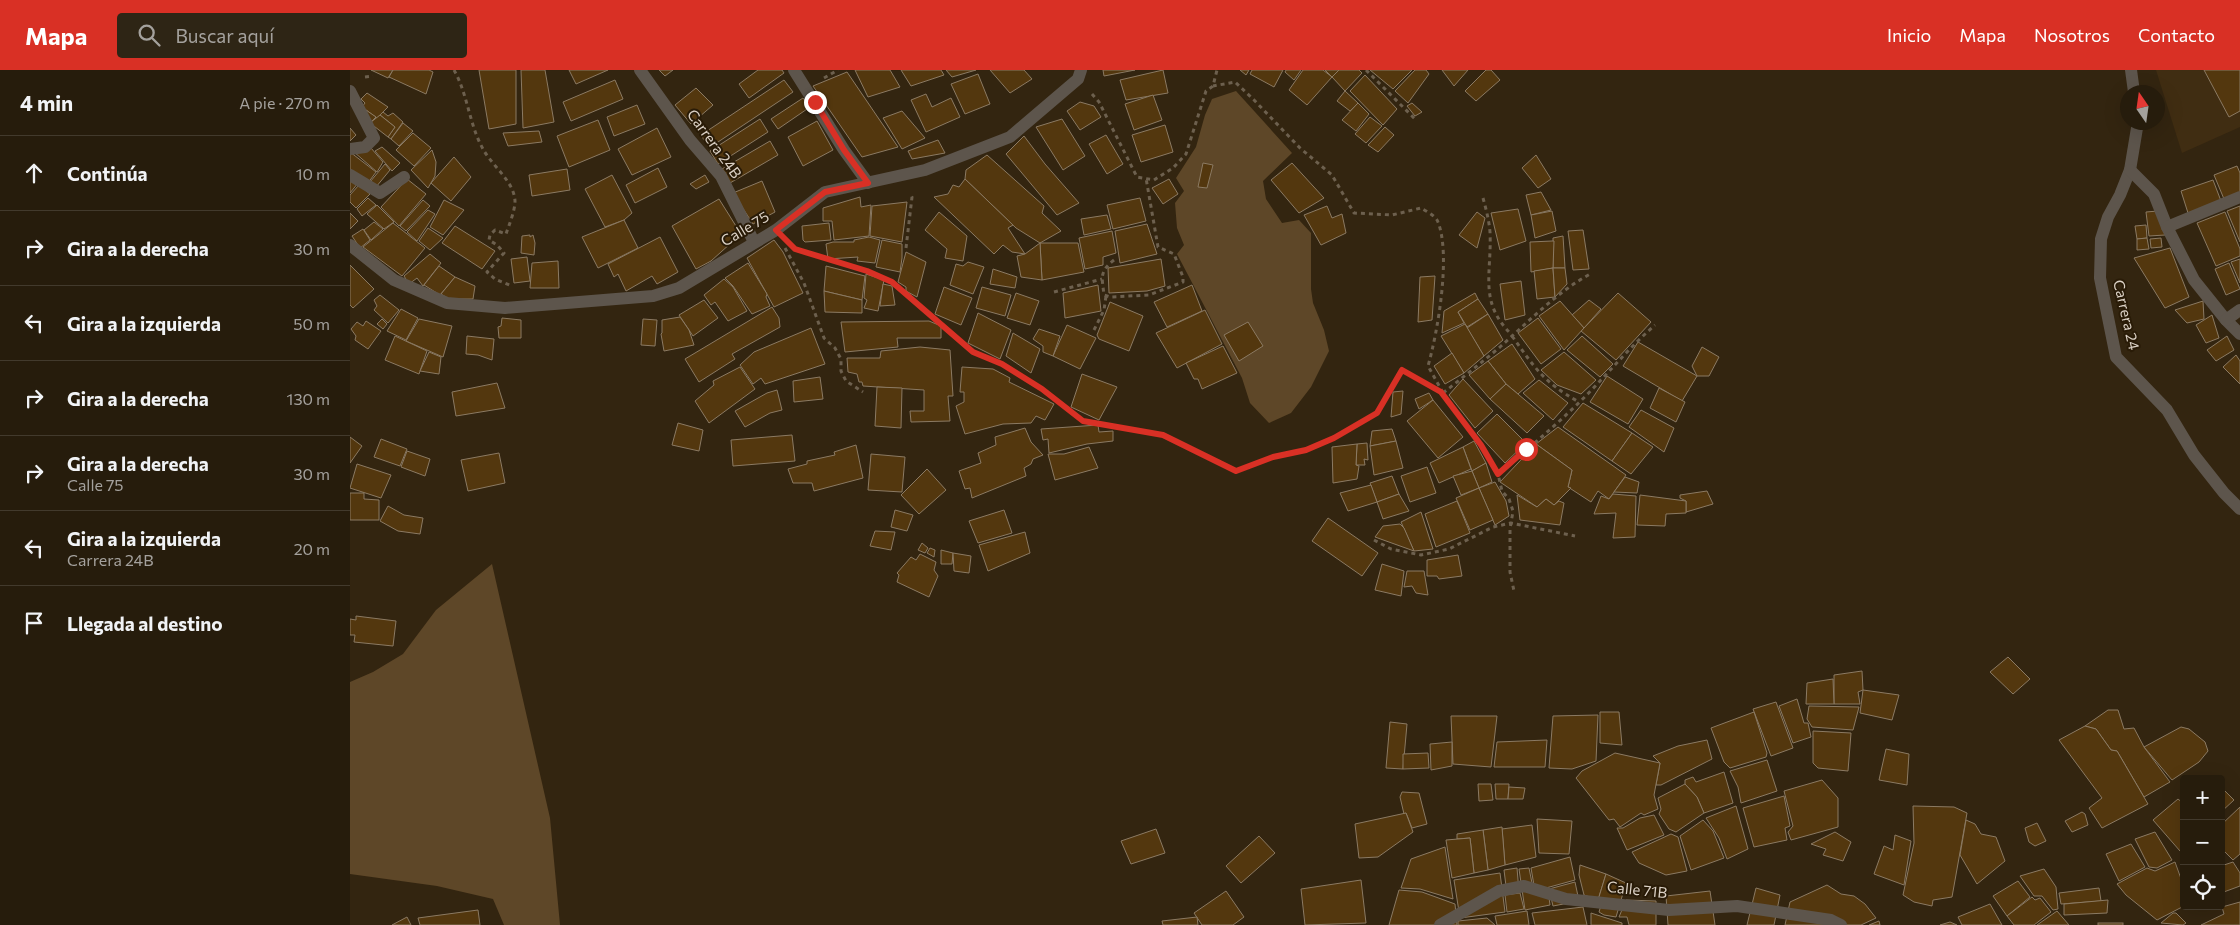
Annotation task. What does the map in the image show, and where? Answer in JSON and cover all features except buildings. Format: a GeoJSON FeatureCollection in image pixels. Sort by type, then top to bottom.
{"type":"FeatureCollection","features":[{"type":"Feature","properties":{"kind":"street","name":"Carrera 24B"},"geometry":{"type":"LineString","coordinates":[[640,70],[690,140],[721,176],[754,242]]}},
{"type":"Feature","properties":{"kind":"street"},"geometry":{"type":"LineString","coordinates":[[794,70],[844,150],[868,183]]}},
{"type":"Feature","properties":{"kind":"street"},"geometry":{"type":"LineString","coordinates":[[2131,70],[2133,85]]}},
{"type":"Feature","properties":{"kind":"street","name":"Calle 75"},"geometry":{"type":"LineString","coordinates":[[350,245],[394,280],[447,303],[505,308],[653,296],[679,288],[774,231],[825,192],[925,170],[1010,137],[1079,75]]}},
{"type":"Feature","properties":{"kind":"street"},"geometry":{"type":"LineString","coordinates":[[350,91],[374,138],[365,147],[350,149]]}},
{"type":"Feature","properties":{"kind":"street","name":"Carrera 24"},"geometry":{"type":"LineString","coordinates":[[2137,130],[2130,170],[2100,239],[2100,278],[2116,356],[2167,410],[2194,455],[2224,493],[2240,508]]}},
{"type":"Feature","properties":{"kind":"street"},"geometry":{"type":"LineString","coordinates":[[2130,170],[2154,194],[2167,227],[2194,280],[2226,320],[2240,334]]}},
{"type":"Feature","properties":{"kind":"street"},"geometry":{"type":"LineString","coordinates":[[350,175],[380,193],[404,177]]}},
{"type":"Feature","properties":{"kind":"street"},"geometry":{"type":"LineString","coordinates":[[2167,227],[2240,197]]}},
{"type":"Feature","properties":{"kind":"street"},"geometry":{"type":"LineString","coordinates":[[2226,320],[2240,310]]}},
{"type":"Feature","properties":{"kind":"street","name":"Calle 71B"},"geometry":{"type":"LineString","coordinates":[[1440,925],[1499,891],[1524,886],[1566,899],[1668,910],[1737,906],[1831,920],[1841,925]]}},
{"type":"Feature","properties":{"kind":"path"},"geometry":{"type":"LineString","coordinates":[[454,70],[460,83],[474,133],[484,152],[510,185],[515,201],[506,234],[495,230],[490,235],[489,240],[504,252],[488,272],[495,279],[516,287]]}},
{"type":"Feature","properties":{"kind":"path"},"geometry":{"type":"LineString","coordinates":[[1213,86],[1217,70]]}},
{"type":"Feature","properties":{"kind":"path"},"geometry":{"type":"LineString","coordinates":[[1366,70],[1416,120]]}},
{"type":"Feature","properties":{"kind":"path"},"geometry":{"type":"LineString","coordinates":[[1079,75],[1099,102],[1137,177],[1154,180],[1173,168],[1186,154],[1206,91],[1213,86],[1234,82],[1300,148],[1332,175],[1354,213],[1392,215],[1421,208],[1438,220],[1444,244],[1434,343],[1428,366],[1442,392],[1481,445],[1498,474],[1502,490],[1509,499],[1513,511],[1510,572],[1514,591]]}},
{"type":"Feature","properties":{"kind":"path"},"geometry":{"type":"LineString","coordinates":[[896,176],[912,197],[906,248]]}},
{"type":"Feature","properties":{"kind":"path"},"geometry":{"type":"LineString","coordinates":[[1106,296],[1149,295],[1183,282],[1184,277],[1174,254],[1158,247],[1146,178]]}},
{"type":"Feature","properties":{"kind":"path"},"geometry":{"type":"LineString","coordinates":[[1483,198],[1490,234],[1487,271],[1488,297],[1501,323],[1534,367],[1547,382],[1579,402]]}},
{"type":"Feature","properties":{"kind":"path"},"geometry":{"type":"LineString","coordinates":[[774,231],[795,249],[867,271],[892,282],[973,352],[1002,364],[1042,389],[1083,421],[1163,435],[1236,471],[1273,457],[1306,450],[1334,438],[1377,413],[1402,370],[1442,392]]}},
{"type":"Feature","properties":{"kind":"path"},"geometry":{"type":"LineString","coordinates":[[774,231],[804,283],[824,338],[835,348],[841,359],[841,371],[846,381],[863,392]]}},
{"type":"Feature","properties":{"kind":"path"},"geometry":{"type":"LineString","coordinates":[[1094,330],[1104,310],[1106,296],[1104,295],[1102,279],[1104,268],[1114,260]]}},
{"type":"Feature","properties":{"kind":"path"},"geometry":{"type":"LineString","coordinates":[[1442,392],[1574,283],[1592,273]]}},
{"type":"Feature","properties":{"kind":"path"},"geometry":{"type":"LineString","coordinates":[[1054,292],[1102,279]]}},
{"type":"Feature","properties":{"kind":"path"},"geometry":{"type":"LineString","coordinates":[[1498,474],[1579,402],[1655,325]]}},
{"type":"Feature","properties":{"kind":"path"},"geometry":{"type":"LineString","coordinates":[[1374,540],[1391,549],[1421,555],[1449,549],[1493,527],[1511,523],[1575,536]]}},
{"type":"Feature","properties":{"kind":"shaded area"},"geometry":{"type":"Polygon","coordinates":[[[2156,70],[2240,70],[2240,127],[2182,153],[2165,99],[2165,85],[2161,85],[2156,70]]]}},
{"type":"Feature","properties":{"kind":"shaded area"},"geometry":{"type":"Polygon","coordinates":[[[1236,91],[1292,153],[1263,181],[1266,199],[1282,223],[1299,220],[1311,233],[1311,289],[1313,303],[1324,330],[1329,351],[1311,387],[1291,413],[1269,423],[1250,403],[1242,378],[1177,254],[1184,245],[1177,228],[1175,203],[1184,191],[1176,178],[1196,147],[1205,115],[1212,99],[1236,91]]]}},
{"type":"Feature","properties":{"kind":"shaded area"},"geometry":{"type":"Polygon","coordinates":[[[492,564],[550,818],[560,925],[504,925],[493,899],[437,886],[350,874],[350,682],[373,672],[403,654],[436,610],[492,564]]]}},
{"type":"Feature","properties":{"kind":"route"},"geometry":{"type":"LineString","coordinates":[[815,102],[844,150],[868,183],[825,192],[776,230],[795,249],[867,271],[892,282],[973,352],[1002,364],[1042,389],[1083,421],[1163,435],[1236,471],[1256,462],[1306,450],[1334,438],[1377,413],[1402,370],[1441,392],[1481,445],[1498,474],[1526,449]]}}]}
